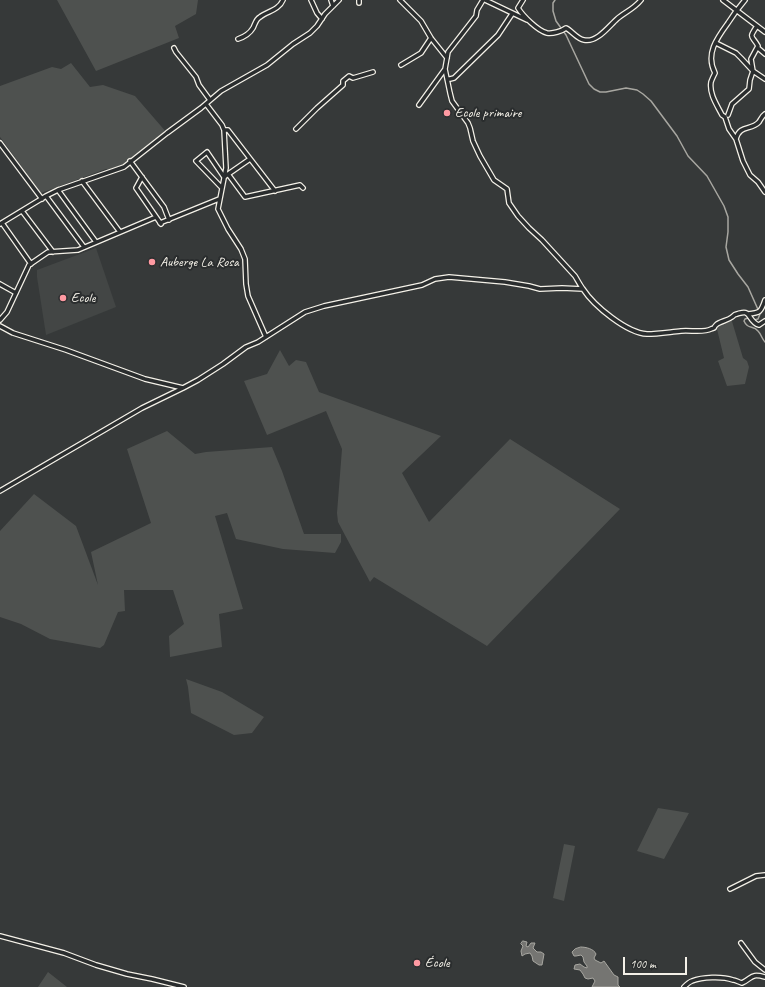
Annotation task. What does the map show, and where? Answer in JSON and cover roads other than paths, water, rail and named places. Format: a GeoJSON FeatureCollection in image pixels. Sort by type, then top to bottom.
{"type":"FeatureCollection","features":[{"type":"Feature","properties":{"kind":"street"},"geometry":{"type":"LineString","coordinates":[[238,39],[245,36],[251,30],[260,16],[275,9],[282,3],[283,0]]}},
{"type":"Feature","properties":{"kind":"street"},"geometry":{"type":"LineString","coordinates":[[311,0],[318,15],[322,19]]}},
{"type":"Feature","properties":{"kind":"street"},"geometry":{"type":"LineString","coordinates":[[331,0],[333,6]]}},
{"type":"Feature","properties":{"kind":"street"},"geometry":{"type":"LineString","coordinates":[[31,264],[1,224],[58,190],[124,166],[201,108],[221,91],[267,64],[310,33],[339,0]]}},
{"type":"Feature","properties":{"kind":"street"},"geometry":{"type":"LineString","coordinates":[[400,0],[421,21],[431,38],[447,58]]}},
{"type":"Feature","properties":{"kind":"street"},"geometry":{"type":"LineString","coordinates":[[529,21],[484,0],[477,10],[476,16],[450,48],[445,69],[452,101],[468,123],[476,148],[494,180],[507,189],[510,203],[518,216],[575,276],[583,289],[602,310],[628,328],[646,334],[688,330],[709,330],[731,318],[735,314],[755,313],[761,310],[765,300]]}},
{"type":"Feature","properties":{"kind":"street"},"geometry":{"type":"LineString","coordinates":[[524,0],[518,8],[529,21],[541,30],[548,34],[560,32],[566,28],[584,40],[596,38],[641,0]]}},
{"type":"Feature","properties":{"kind":"street"},"geometry":{"type":"LineString","coordinates":[[723,0],[765,32]]}},
{"type":"Feature","properties":{"kind":"street"},"geometry":{"type":"LineString","coordinates":[[745,0],[736,10],[712,49],[711,66],[715,73],[711,82],[711,90],[713,98],[722,115],[725,117],[729,129],[736,140],[743,161],[750,175],[758,182],[765,192]]}},
{"type":"Feature","properties":{"kind":"street"},"geometry":{"type":"LineString","coordinates":[[447,79],[454,78],[498,35],[512,14]]}},
{"type":"Feature","properties":{"kind":"street"},"geometry":{"type":"LineString","coordinates":[[757,26],[751,34],[758,45],[758,48],[765,54]]}},
{"type":"Feature","properties":{"kind":"street"},"geometry":{"type":"LineString","coordinates":[[401,66],[421,53],[431,38]]}},
{"type":"Feature","properties":{"kind":"street"},"geometry":{"type":"LineString","coordinates":[[716,43],[736,53],[753,71],[765,78]]}},
{"type":"Feature","properties":{"kind":"street"},"geometry":{"type":"LineString","coordinates":[[174,48],[196,77],[199,85],[210,100]]}},
{"type":"Feature","properties":{"kind":"street"},"geometry":{"type":"LineString","coordinates":[[728,115],[732,104],[749,89],[753,71],[751,59],[758,48]]}},
{"type":"Feature","properties":{"kind":"street"},"geometry":{"type":"LineString","coordinates":[[419,105],[445,69]]}},
{"type":"Feature","properties":{"kind":"street"},"geometry":{"type":"LineString","coordinates":[[296,129],[343,85],[343,81],[349,76],[353,78],[373,72]]}},
{"type":"Feature","properties":{"kind":"street"},"geometry":{"type":"LineString","coordinates":[[206,104],[224,130],[226,168],[218,209],[228,229],[241,249],[245,259],[248,296],[266,337]]}},
{"type":"Feature","properties":{"kind":"street"},"geometry":{"type":"LineString","coordinates":[[736,140],[740,132],[759,122],[765,114]]}},
{"type":"Feature","properties":{"kind":"street"},"geometry":{"type":"LineString","coordinates":[[224,130],[228,130],[275,191]]}},
{"type":"Feature","properties":{"kind":"street"},"geometry":{"type":"LineString","coordinates":[[0,143],[42,199]]}},
{"type":"Feature","properties":{"kind":"street"},"geometry":{"type":"LineString","coordinates":[[222,188],[196,161],[207,152],[224,177]]}},
{"type":"Feature","properties":{"kind":"street"},"geometry":{"type":"LineString","coordinates":[[224,177],[250,159]]}},
{"type":"Feature","properties":{"kind":"street"},"geometry":{"type":"LineString","coordinates":[[130,161],[164,207],[169,220]]}},
{"type":"Feature","properties":{"kind":"street"},"geometry":{"type":"LineString","coordinates":[[228,174],[245,197],[300,185],[303,188]]}},
{"type":"Feature","properties":{"kind":"street"},"geometry":{"type":"LineString","coordinates":[[142,177],[136,188],[160,224],[219,200]]}},
{"type":"Feature","properties":{"kind":"street"},"geometry":{"type":"LineString","coordinates":[[82,181],[120,232]]}},
{"type":"Feature","properties":{"kind":"street"},"geometry":{"type":"LineString","coordinates":[[58,190],[96,242]]}},
{"type":"Feature","properties":{"kind":"street"},"geometry":{"type":"LineString","coordinates":[[46,196],[84,247]]}},
{"type":"Feature","properties":{"kind":"street"},"geometry":{"type":"LineString","coordinates":[[22,211],[53,252]]}},
{"type":"Feature","properties":{"kind":"street"},"geometry":{"type":"LineString","coordinates":[[0,320],[7,312],[30,265],[48,252],[78,250],[156,217]]}},
{"type":"Feature","properties":{"kind":"street"},"geometry":{"type":"LineString","coordinates":[[0,491],[142,408],[198,380],[224,364],[246,347],[255,344],[298,316],[313,309],[422,285],[440,278],[449,277],[505,282],[540,289],[583,289]]}},
{"type":"Feature","properties":{"kind":"street"},"geometry":{"type":"LineString","coordinates":[[0,284],[16,293]]}},
{"type":"Feature","properties":{"kind":"street"},"geometry":{"type":"LineString","coordinates":[[748,314],[750,318],[759,325],[765,321]]}},
{"type":"Feature","properties":{"kind":"street"},"geometry":{"type":"LineString","coordinates":[[0,326],[13,333],[66,350],[145,379],[182,388]]}},
{"type":"Feature","properties":{"kind":"street"},"geometry":{"type":"LineString","coordinates":[[730,888],[756,876],[765,875]]}},
{"type":"Feature","properties":{"kind":"street"},"geometry":{"type":"LineString","coordinates":[[0,936],[64,953],[96,965],[127,974],[184,987]]}},
{"type":"Feature","properties":{"kind":"street"},"geometry":{"type":"LineString","coordinates":[[741,944],[755,962],[765,970]]}},
{"type":"Feature","properties":{"kind":"street"},"geometry":{"type":"LineString","coordinates":[[684,987],[690,982],[700,979],[726,978],[744,983],[752,975],[765,977]]}},
{"type":"Feature","properties":{"kind":"waterway"},"geometry":{"type":"LineString","coordinates":[[555,0],[553,3],[553,11],[556,21],[566,35],[589,84],[600,92],[626,88],[637,90],[643,94],[651,101],[677,136],[688,156],[707,176],[724,206],[728,217],[726,247],[729,260],[748,287],[760,314],[758,319],[754,320],[748,318],[744,321],[747,326],[758,331],[765,342]]}},
{"type":"Feature","properties":{"kind":"place","name":"Ecole primaire"},"geometry":{"type":"Point","coordinates":[447,113]}},
{"type":"Feature","properties":{"kind":"place","name":"Auberge La Rosa"},"geometry":{"type":"Point","coordinates":[152,262]}},
{"type":"Feature","properties":{"kind":"place","name":"Ecole"},"geometry":{"type":"Point","coordinates":[63,298]}},
{"type":"Feature","properties":{"kind":"place","name":"École"},"geometry":{"type":"Point","coordinates":[417,963]}}]}
